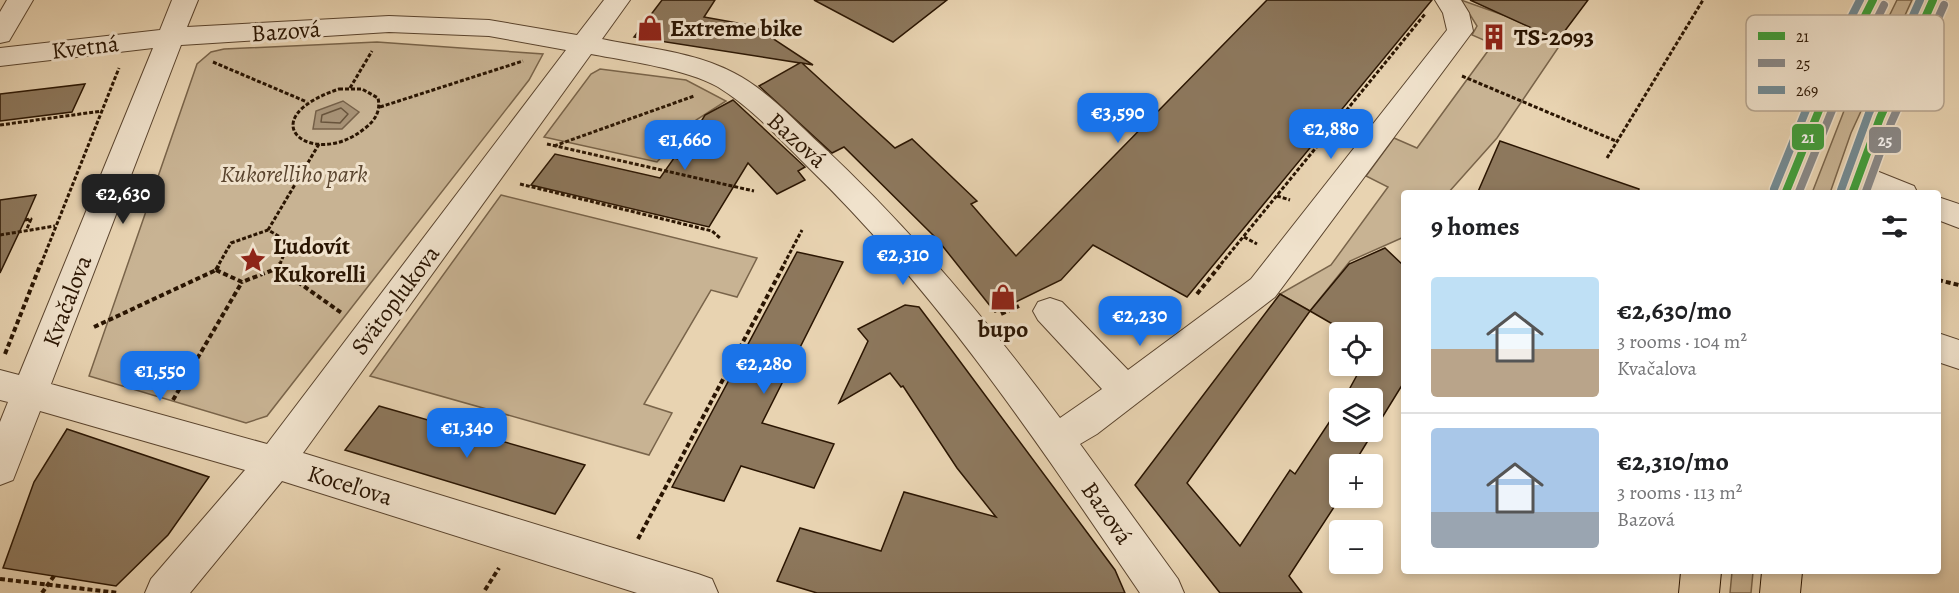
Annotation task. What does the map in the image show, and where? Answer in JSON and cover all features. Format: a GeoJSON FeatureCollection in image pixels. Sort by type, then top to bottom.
{"type":"FeatureCollection","features":[{"type":"Feature","properties":{"kind":"main road"},"geometry":{"type":"LineString","coordinates":[[1865,15],[1873,0]]}},
{"type":"Feature","properties":{"kind":"main road"},"geometry":{"type":"LineString","coordinates":[[1926,15],[1933,0]]}},
{"type":"Feature","properties":{"kind":"main road"},"geometry":{"type":"LineString","coordinates":[[1787,190],[1819,111]]}},
{"type":"Feature","properties":{"kind":"main road"},"geometry":{"type":"LineString","coordinates":[[1856,184],[1883,111]]}},
{"type":"Feature","properties":{"kind":"main road"},"geometry":{"type":"LineString","coordinates":[[1699,593],[1701,574]]}},
{"type":"Feature","properties":{"kind":"main road"},"geometry":{"type":"LineString","coordinates":[[1780,593],[1782,574]]}},
{"type":"Feature","properties":{"kind":"street"},"geometry":{"type":"LineString","coordinates":[[0,34],[20,0]]}},
{"type":"Feature","properties":{"kind":"street","name":"Kvačalova"},"geometry":{"type":"LineString","coordinates":[[0,468],[11,379],[170,38],[185,0]]}},
{"type":"Feature","properties":{"kind":"street","name":"Svätoplukova"},"geometry":{"type":"LineString","coordinates":[[165,593],[275,462],[617,0]]}},
{"type":"Feature","properties":{"kind":"street"},"geometry":{"type":"LineString","coordinates":[[1056,440],[1084,423],[1263,288],[1460,30],[1456,13],[1448,0]]}},
{"type":"Feature","properties":{"kind":"street","name":"Bazová"},"geometry":{"type":"LineString","coordinates":[[170,38],[389,24],[489,28],[584,45],[714,73],[729,80],[822,161],[948,297],[1056,440],[1164,593]]}},
{"type":"Feature","properties":{"kind":"street","name":"Kvetná"},"geometry":{"type":"LineString","coordinates":[[0,57],[170,38]]}},
{"type":"Feature","properties":{"kind":"street"},"geometry":{"type":"LineString","coordinates":[[1856,184],[1884,190]]}},
{"type":"Feature","properties":{"kind":"street"},"geometry":{"type":"LineString","coordinates":[[1941,209],[1959,216]]}},
{"type":"Feature","properties":{"kind":"street"},"geometry":{"type":"LineString","coordinates":[[1050,311],[1126,392]]}},
{"type":"Feature","properties":{"kind":"street"},"geometry":{"type":"LineString","coordinates":[[1941,348],[1959,355]]}},
{"type":"Feature","properties":{"kind":"street","name":"Koceľova"},"geometry":{"type":"LineString","coordinates":[[11,379],[698,593]]}},
{"type":"Feature","properties":{"kind":"path"},"geometry":{"type":"LineString","coordinates":[[1606,158],[1703,0]]}},
{"type":"Feature","properties":{"kind":"path"},"geometry":{"type":"LineString","coordinates":[[1201,290],[1422,18]]}},
{"type":"Feature","properties":{"kind":"path"},"geometry":{"type":"LineString","coordinates":[[11,379],[56,226],[130,42]]}},
{"type":"Feature","properties":{"kind":"path"},"geometry":{"type":"LineString","coordinates":[[350,88],[374,48]]}},
{"type":"Feature","properties":{"kind":"path"},"geometry":{"type":"LineString","coordinates":[[1398,49],[1616,141]]}},
{"type":"Feature","properties":{"kind":"path"},"geometry":{"type":"LineString","coordinates":[[203,58],[307,102]]}},
{"type":"Feature","properties":{"kind":"path"},"geometry":{"type":"LineString","coordinates":[[380,106],[532,58]]}},
{"type":"Feature","properties":{"kind":"path"},"geometry":{"type":"LineString","coordinates":[[350,88],[372,92],[378,98],[380,106],[371,124],[361,132],[340,141],[320,144],[297,137],[292,130],[293,120],[307,102],[327,92],[350,88]]}},
{"type":"Feature","properties":{"kind":"path"},"geometry":{"type":"LineString","coordinates":[[554,146],[704,93]]}},
{"type":"Feature","properties":{"kind":"path"},"geometry":{"type":"LineString","coordinates":[[0,125],[102,111]]}},
{"type":"Feature","properties":{"kind":"path"},"geometry":{"type":"LineString","coordinates":[[543,143],[754,191]]}},
{"type":"Feature","properties":{"kind":"path"},"geometry":{"type":"LineString","coordinates":[[1321,143],[1332,148]]}},
{"type":"Feature","properties":{"kind":"path"},"geometry":{"type":"LineString","coordinates":[[94,327],[216,270],[231,243],[268,230],[320,144]]}},
{"type":"Feature","properties":{"kind":"path"},"geometry":{"type":"LineString","coordinates":[[516,183],[712,231],[720,238]]}},
{"type":"Feature","properties":{"kind":"path"},"geometry":{"type":"LineString","coordinates":[[25,220],[31,219],[26,231]]}},
{"type":"Feature","properties":{"kind":"path"},"geometry":{"type":"LineString","coordinates":[[0,235],[56,226]]}},
{"type":"Feature","properties":{"kind":"path"},"geometry":{"type":"LineString","coordinates":[[170,406],[242,282],[278,268],[290,242],[268,230]]}},
{"type":"Feature","properties":{"kind":"path"},"geometry":{"type":"LineString","coordinates":[[635,544],[802,230]]}},
{"type":"Feature","properties":{"kind":"path"},"geometry":{"type":"LineString","coordinates":[[1244,237],[1256,243]]}},
{"type":"Feature","properties":{"kind":"path"},"geometry":{"type":"LineString","coordinates":[[278,268],[352,320]]}},
{"type":"Feature","properties":{"kind":"path"},"geometry":{"type":"LineString","coordinates":[[216,270],[242,282]]}},
{"type":"Feature","properties":{"kind":"path"},"geometry":{"type":"LineString","coordinates":[[1941,281],[1959,285]]}},
{"type":"Feature","properties":{"kind":"path"},"geometry":{"type":"LineString","coordinates":[[998,316],[1011,309]]}},
{"type":"Feature","properties":{"kind":"path"},"geometry":{"type":"LineString","coordinates":[[485,590],[501,565]]}},
{"type":"Feature","properties":{"kind":"path"},"geometry":{"type":"LineString","coordinates":[[42,593],[54,576]]}},
{"type":"Feature","properties":{"kind":"path"},"geometry":{"type":"LineString","coordinates":[[0,579],[119,593]]}},
{"type":"Feature","properties":{"kind":"green space"},"geometry":{"type":"Polygon","coordinates":[[[1461,0],[1506,16],[1562,42],[1497,138],[1451,190],[1401,190],[1401,238],[1350,261],[1310,311],[1280,294],[1331,265],[1388,187],[1366,176],[1394,138],[1417,148],[1493,44],[1472,35],[1477,26],[1461,0]]]}},
{"type":"Feature","properties":{"kind":"green space"},"geometry":{"type":"Polygon","coordinates":[[[1897,0],[1912,0],[1905,15],[1890,15],[1897,0]]]}},
{"type":"Feature","properties":{"kind":"green space","name":"Kukorelliho park"},"geometry":{"type":"Polygon","coordinates":[[[377,42],[543,54],[529,80],[267,416],[246,423],[89,376],[197,64],[211,52],[224,49],[377,42]]]}},
{"type":"Feature","properties":{"kind":"green space"},"geometry":{"type":"Polygon","coordinates":[[[600,69],[686,80],[726,101],[696,120],[657,162],[544,137],[591,74],[600,69]]]}},
{"type":"Feature","properties":{"kind":"green space"},"geometry":{"type":"Polygon","coordinates":[[[1844,111],[1861,111],[1831,190],[1813,190],[1844,111]]]}},
{"type":"Feature","properties":{"kind":"green space"},"geometry":{"type":"Polygon","coordinates":[[[501,195],[757,258],[737,297],[711,290],[644,404],[672,413],[649,455],[370,376],[501,195]]]}},
{"type":"Feature","properties":{"kind":"green space"},"geometry":{"type":"Polygon","coordinates":[[[1732,574],[1753,574],[1751,593],[1730,593],[1732,574]]]}},
{"type":"Feature","properties":{"kind":"water"},"geometry":{"type":"Polygon","coordinates":[[[343,101],[359,112],[342,129],[313,129],[316,111],[343,101]]]}},
{"type":"Feature","properties":{"kind":"building"},"geometry":{"type":"Polygon","coordinates":[[[662,0],[715,0],[704,17],[754,26],[813,65],[802,63],[895,148],[912,139],[977,201],[971,204],[1016,256],[1267,0],[1432,0],[1187,297],[1093,245],[1061,280],[995,312],[937,239],[844,147],[832,153],[759,86],[800,63],[634,37],[662,0]]]}},
{"type":"Feature","properties":{"kind":"building"},"geometry":{"type":"Polygon","coordinates":[[[814,0],[947,0],[893,42],[814,0]]]}},
{"type":"Feature","properties":{"kind":"building"},"geometry":{"type":"Polygon","coordinates":[[[1470,0],[1588,0],[1558,40],[1470,0]]]}},
{"type":"Feature","properties":{"kind":"building"},"geometry":{"type":"Polygon","coordinates":[[[85,84],[72,112],[0,121],[0,94],[85,84]]]}},
{"type":"Feature","properties":{"kind":"building"},"geometry":{"type":"Polygon","coordinates":[[[733,100],[805,167],[798,171],[805,180],[777,194],[748,163],[709,227],[531,185],[555,154],[660,178],[674,158],[678,159],[705,115],[733,100]]]}},
{"type":"Feature","properties":{"kind":"building"},"geometry":{"type":"Polygon","coordinates":[[[1500,141],[1639,189],[1639,190],[1479,190],[1500,141]]]}},
{"type":"Feature","properties":{"kind":"building"},"geometry":{"type":"Polygon","coordinates":[[[36,195],[25,220],[0,273],[0,200],[36,195]]]}},
{"type":"Feature","properties":{"kind":"building"},"geometry":{"type":"Polygon","coordinates":[[[1385,248],[1401,263],[1401,387],[1383,416],[1383,388],[1350,388],[1357,376],[1383,376],[1383,322],[1329,322],[1310,311],[1349,264],[1385,248]]]}},
{"type":"Feature","properties":{"kind":"building"},"geometry":{"type":"Polygon","coordinates":[[[797,252],[843,262],[762,423],[834,444],[814,488],[741,466],[724,501],[672,487],[797,252]]]}},
{"type":"Feature","properties":{"kind":"building"},"geometry":{"type":"Polygon","coordinates":[[[1280,294],[1310,311],[1187,483],[1240,546],[1290,470],[1295,474],[1329,423],[1329,442],[1367,442],[1360,454],[1329,454],[1329,508],[1333,508],[1289,576],[1302,593],[1220,593],[1135,485],[1280,294]]]}},
{"type":"Feature","properties":{"kind":"building"},"geometry":{"type":"Polygon","coordinates":[[[905,305],[919,307],[1115,570],[1125,593],[817,593],[777,581],[800,528],[881,551],[904,492],[996,517],[957,468],[903,386],[901,387],[890,373],[839,403],[868,341],[858,329],[905,305]]]}},
{"type":"Feature","properties":{"kind":"building"},"geometry":{"type":"Polygon","coordinates":[[[379,406],[585,465],[555,514],[345,450],[379,406]]]}},
{"type":"Feature","properties":{"kind":"building"},"geometry":{"type":"Polygon","coordinates":[[[67,429],[209,477],[168,535],[116,586],[3,568],[34,482],[67,429]]]}},
{"type":"Feature","properties":{"kind":"transit line","name":"269"},"geometry":{"type":"LineString","coordinates":[[1852,15],[1860,0]]}},
{"type":"Feature","properties":{"kind":"transit line","name":"21"},"geometry":{"type":"LineString","coordinates":[[1865,15],[1873,0]]}},
{"type":"Feature","properties":{"kind":"transit line","name":"269"},"geometry":{"type":"LineString","coordinates":[[1913,15],[1920,0]]}},
{"type":"Feature","properties":{"kind":"transit line","name":"21"},"geometry":{"type":"LineString","coordinates":[[1926,15],[1933,0]]}},
{"type":"Feature","properties":{"kind":"transit line","name":"25"},"geometry":{"type":"LineString","coordinates":[[1879,15],[1884,5]]}},
{"type":"Feature","properties":{"kind":"transit line","name":"25"},"geometry":{"type":"LineString","coordinates":[[1940,15],[1944,5]]}},
{"type":"Feature","properties":{"kind":"transit line","name":"269"},"geometry":{"type":"LineString","coordinates":[[1774,189],[1806,111]]}},
{"type":"Feature","properties":{"kind":"transit line","name":"21"},"geometry":{"type":"LineString","coordinates":[[1787,190],[1819,111]]}},
{"type":"Feature","properties":{"kind":"transit line","name":"25"},"geometry":{"type":"LineString","coordinates":[[1800,190],[1832,111]]}},
{"type":"Feature","properties":{"kind":"transit line","name":"269"},"geometry":{"type":"LineString","coordinates":[[1841,190],[1870,111]]}},
{"type":"Feature","properties":{"kind":"transit line","name":"21"},"geometry":{"type":"LineString","coordinates":[[1853,190],[1883,111]]}},
{"type":"Feature","properties":{"kind":"transit line","name":"25"},"geometry":{"type":"LineString","coordinates":[[1866,190],[1896,111]]}},
{"type":"Feature","properties":{"kind":"place","name":"Extreme bike"},"geometry":{"type":"Point","coordinates":[650,28]}},
{"type":"Feature","properties":{"kind":"place","name":"TS-2093"},"geometry":{"type":"Point","coordinates":[1494,37]}},
{"type":"Feature","properties":{"kind":"place","name":"Ľudovít Kukorelli"},"geometry":{"type":"Point","coordinates":[253,260]}},
{"type":"Feature","properties":{"kind":"place","name":"bupo"},"geometry":{"type":"Point","coordinates":[1003,297]}}]}
